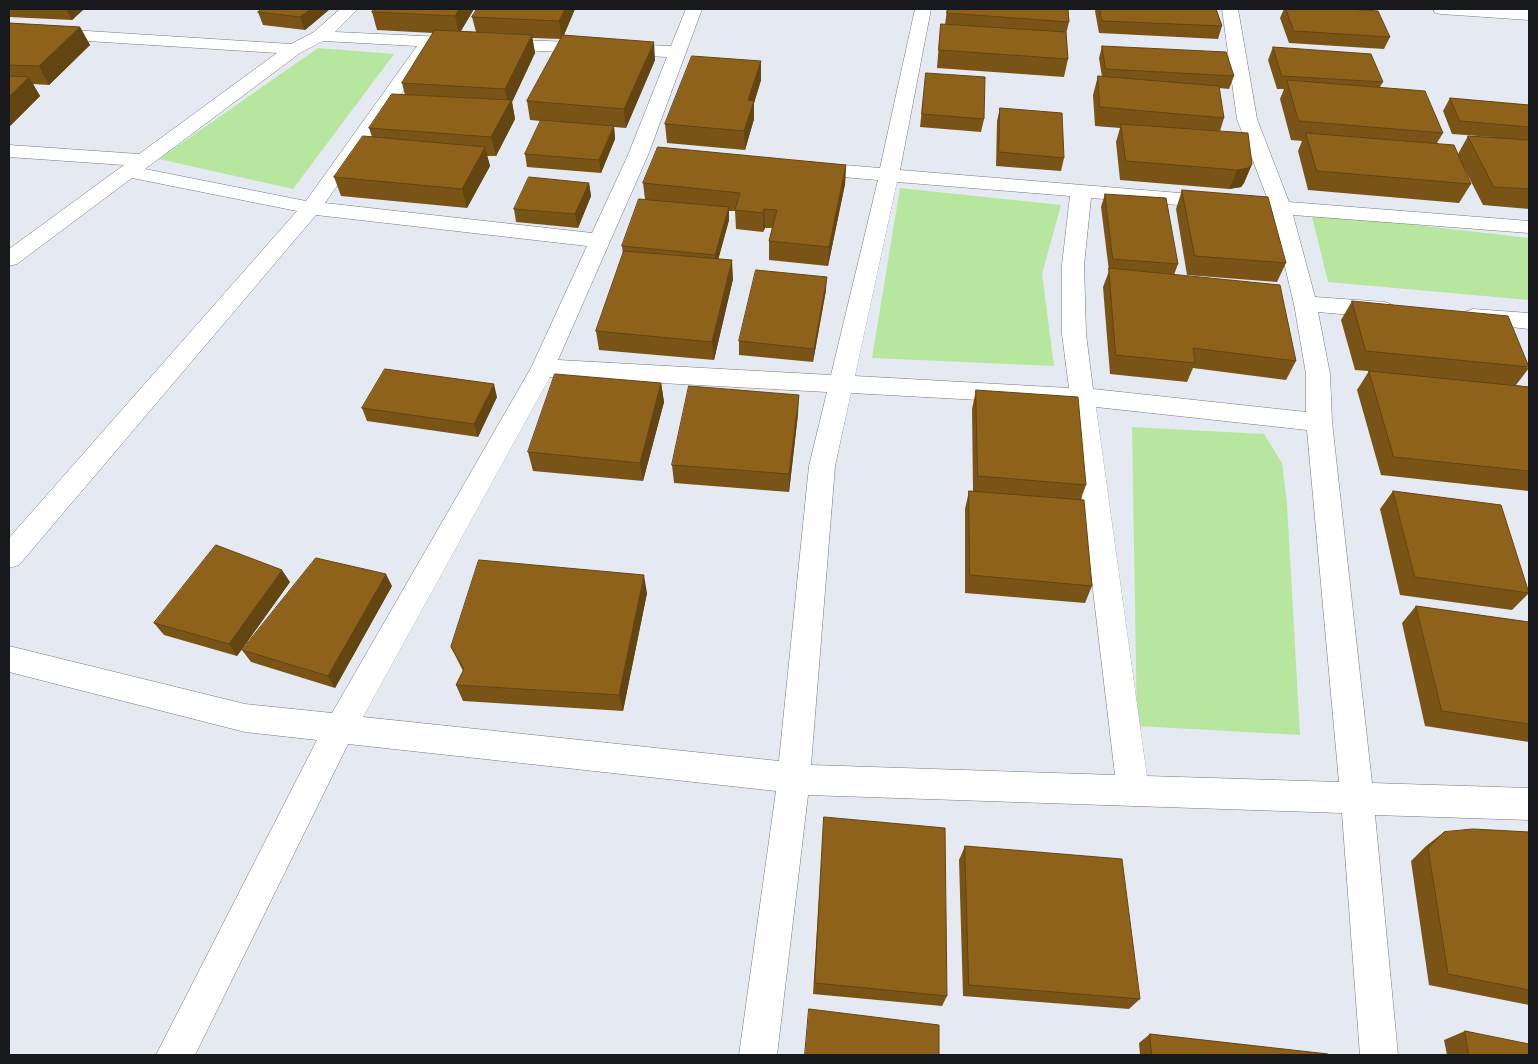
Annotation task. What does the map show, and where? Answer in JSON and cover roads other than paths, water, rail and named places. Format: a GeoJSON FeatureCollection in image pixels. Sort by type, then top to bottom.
{"type":"FeatureCollection","features":[{"type":"Feature","properties":{"kind":"street"},"geometry":{"type":"LineString","coordinates":[[9,259],[294,49],[320,36],[350,9]]}},
{"type":"Feature","properties":{"kind":"street"},"geometry":{"type":"LineString","coordinates":[[175,1055],[340,728],[543,368],[601,241],[648,156],[678,52],[694,9]]}},
{"type":"Feature","properties":{"kind":"street"},"geometry":{"type":"LineString","coordinates":[[758,1055],[794,778],[822,466],[889,174],[923,9]]}},
{"type":"Feature","properties":{"kind":"street"},"geometry":{"type":"LineString","coordinates":[[1230,9],[1247,119],[1281,207],[1305,304],[1318,374],[1319,422],[1357,798],[1379,1055]]}},
{"type":"Feature","properties":{"kind":"street"},"geometry":{"type":"LineString","coordinates":[[1441,9],[1523,14],[1529,30]]}},
{"type":"Feature","properties":{"kind":"street"},"geometry":{"type":"LineString","coordinates":[[9,31],[294,49]]}},
{"type":"Feature","properties":{"kind":"street"},"geometry":{"type":"LineString","coordinates":[[320,36],[459,42]]}},
{"type":"Feature","properties":{"kind":"street"},"geometry":{"type":"LineString","coordinates":[[9,557],[311,208],[429,41]]}},
{"type":"Feature","properties":{"kind":"street"},"geometry":{"type":"LineString","coordinates":[[479,43],[678,52]]}},
{"type":"Feature","properties":{"kind":"street"},"geometry":{"type":"LineString","coordinates":[[9,152],[135,165],[311,208],[601,241]]}},
{"type":"Feature","properties":{"kind":"street"},"geometry":{"type":"LineString","coordinates":[[793,166],[1529,227]]}},
{"type":"Feature","properties":{"kind":"street"},"geometry":{"type":"LineString","coordinates":[[1081,190],[1073,266],[1074,334],[1133,791]]}},
{"type":"Feature","properties":{"kind":"street"},"geometry":{"type":"LineString","coordinates":[[1305,304],[1402,311]]}},
{"type":"Feature","properties":{"kind":"street"},"geometry":{"type":"LineString","coordinates":[[1451,315],[1529,321]]}},
{"type":"Feature","properties":{"kind":"street"},"geometry":{"type":"LineString","coordinates":[[543,368],[1082,397],[1319,422]]}},
{"type":"Feature","properties":{"kind":"street"},"geometry":{"type":"LineString","coordinates":[[9,660],[245,718],[794,778],[831,781],[1529,804]]}}]}
